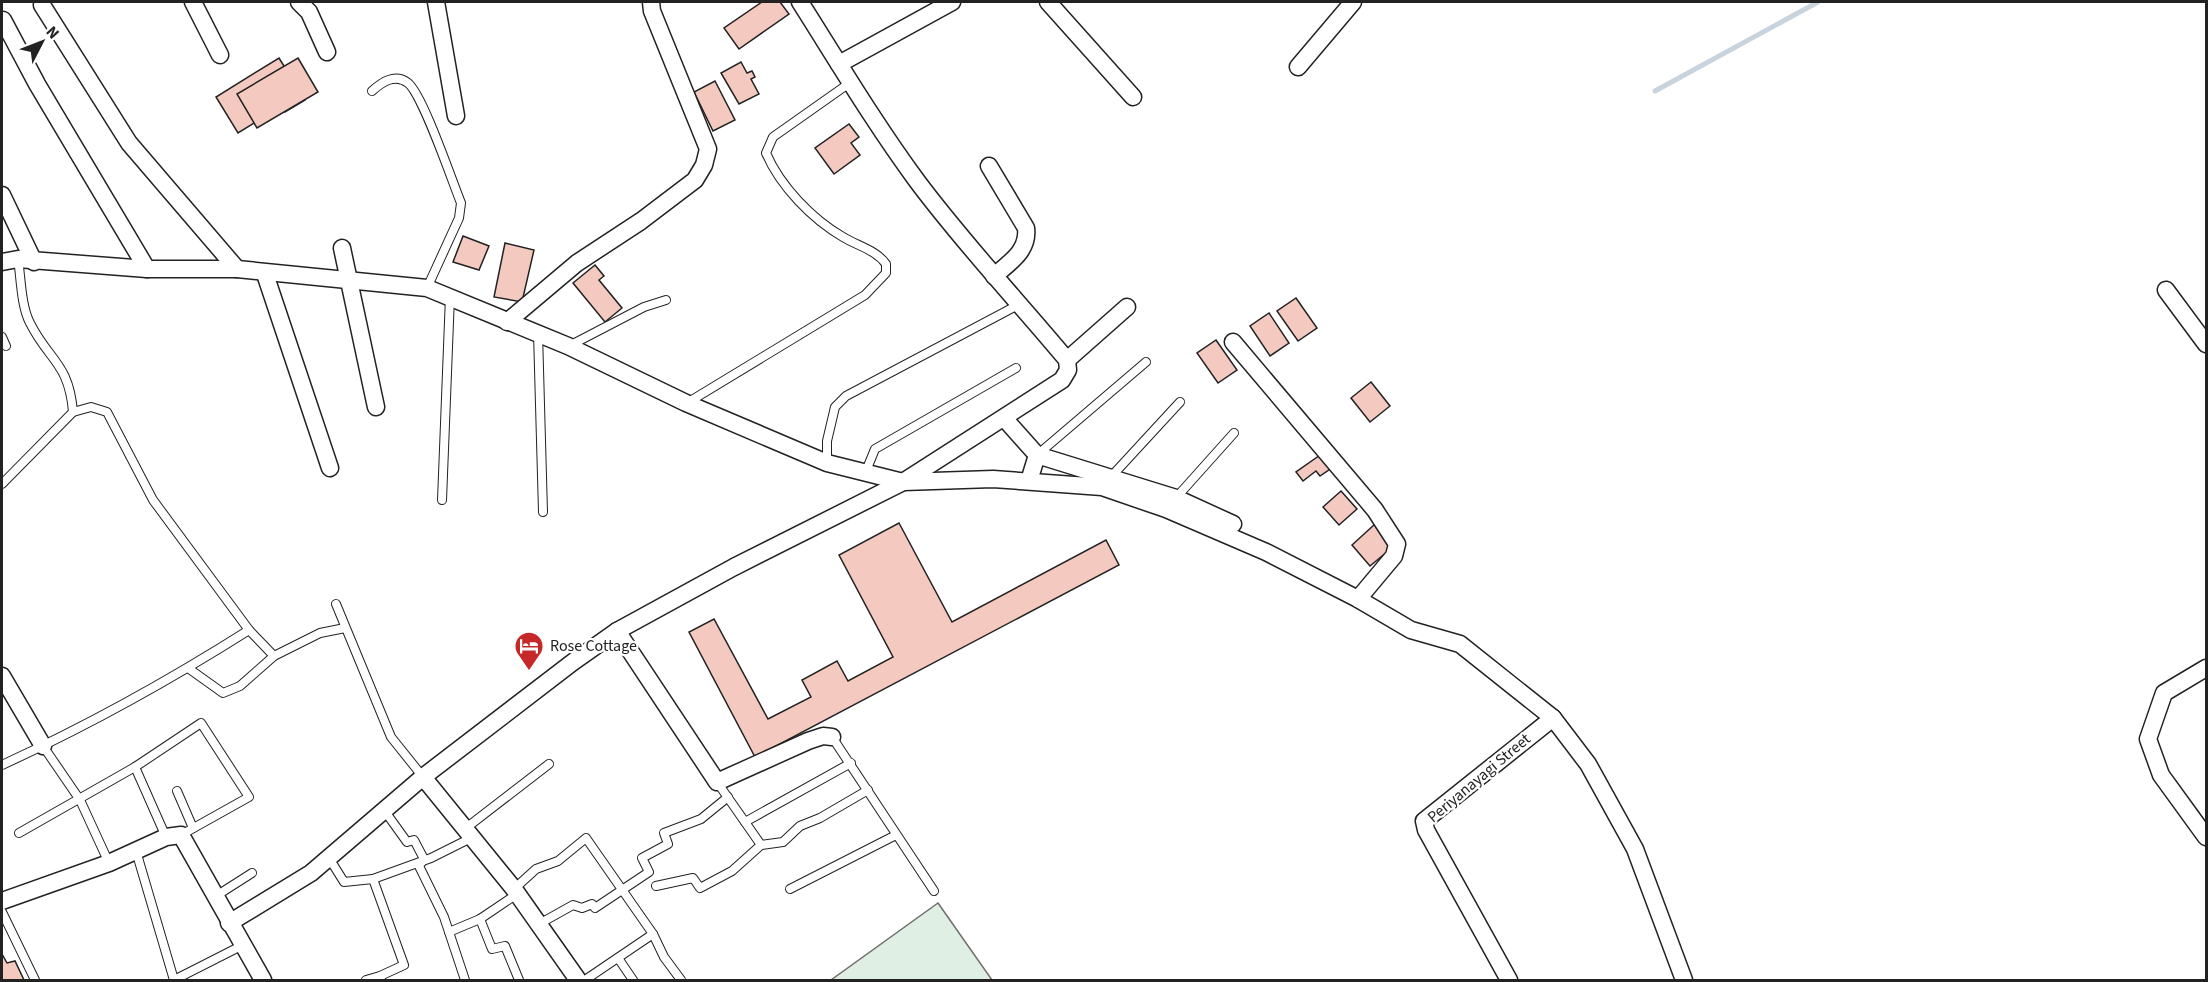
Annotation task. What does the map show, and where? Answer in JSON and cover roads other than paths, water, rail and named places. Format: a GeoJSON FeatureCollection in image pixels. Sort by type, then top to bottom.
{"type":"FeatureCollection","features":[{"type":"Feature","properties":{"kind":"street"},"geometry":{"type":"LineString","coordinates":[[193,2],[220,54]]}},
{"type":"Feature","properties":{"kind":"street"},"geometry":{"type":"LineString","coordinates":[[299,2],[309,12],[327,52]]}},
{"type":"Feature","properties":{"kind":"street"},"geometry":{"type":"LineString","coordinates":[[436,2],[456,116]]}},
{"type":"Feature","properties":{"kind":"street"},"geometry":{"type":"LineString","coordinates":[[507,322],[577,263],[641,221],[695,180],[704,165],[708,149],[652,11],[651,2]]}},
{"type":"Feature","properties":{"kind":"street"},"geometry":{"type":"LineString","coordinates":[[229,923],[311,873],[423,777],[617,631],[734,567],[903,482],[1062,380],[1068,370],[1067,360],[1021,304],[994,276],[917,180],[800,2]]}},
{"type":"Feature","properties":{"kind":"street"},"geometry":{"type":"LineString","coordinates":[[839,64],[952,2]]}},
{"type":"Feature","properties":{"kind":"street"},"geometry":{"type":"LineString","coordinates":[[1048,2],[1133,97]]}},
{"type":"Feature","properties":{"kind":"street"},"geometry":{"type":"LineString","coordinates":[[1298,67],[1353,2]]}},
{"type":"Feature","properties":{"kind":"street"},"geometry":{"type":"LineString","coordinates":[[42,5],[129,143],[237,270]]}},
{"type":"Feature","properties":{"kind":"street"},"geometry":{"type":"LineString","coordinates":[[3,20],[42,93],[147,269]]}},
{"type":"Feature","properties":{"kind":"street"},"geometry":{"type":"LineString","coordinates":[[990,166],[1026,228],[1027,236],[1018,255],[994,276]]}},
{"type":"Feature","properties":{"kind":"street"},"geometry":{"type":"LineString","coordinates":[[2,195],[26,261]]}},
{"type":"Feature","properties":{"kind":"street"},"geometry":{"type":"LineString","coordinates":[[342,248],[376,407]]}},
{"type":"Feature","properties":{"kind":"street"},"geometry":{"type":"LineString","coordinates":[[2,262],[26,261],[147,269],[237,270],[427,288],[568,346],[686,404],[826,463],[866,471],[903,482],[1107,482]]}},
{"type":"Feature","properties":{"kind":"street"},"geometry":{"type":"LineString","coordinates":[[265,274],[330,468]]}},
{"type":"Feature","properties":{"kind":"street"},"geometry":{"type":"LineString","coordinates":[[2166,290],[2206,344]]}},
{"type":"Feature","properties":{"kind":"street"},"geometry":{"type":"LineString","coordinates":[[1067,360],[1127,307]]}},
{"type":"Feature","properties":{"kind":"street"},"geometry":{"type":"LineString","coordinates":[[1233,342],[1375,510],[1397,544],[1394,556],[1358,599]]}},
{"type":"Feature","properties":{"kind":"street"},"geometry":{"type":"LineString","coordinates":[[1004,418],[1036,455],[1107,482],[1233,524]]}},
{"type":"Feature","properties":{"kind":"street"},"geometry":{"type":"LineString","coordinates":[[1029,481],[1036,455]]}},
{"type":"Feature","properties":{"kind":"street"},"geometry":{"type":"LineString","coordinates":[[1171,504],[1358,599],[1411,630],[1460,644],[1553,718],[1588,764],[1635,849],[1684,981]]}},
{"type":"Feature","properties":{"kind":"street"},"geometry":{"type":"LineString","coordinates":[[617,631],[717,782],[808,741],[823,736],[832,737]]}},
{"type":"Feature","properties":{"kind":"street"},"geometry":{"type":"LineString","coordinates":[[2206,668],[2163,693],[2148,739],[2162,775],[2206,837]]}},
{"type":"Feature","properties":{"kind":"street"},"geometry":{"type":"LineString","coordinates":[[2,676],[43,746]]}},
{"type":"Feature","properties":{"kind":"street","name":"Periyanayagi Street"},"geometry":{"type":"LineString","coordinates":[[1508,980],[1426,830],[1424,820],[1553,718]]}},
{"type":"Feature","properties":{"kind":"street"},"geometry":{"type":"LineString","coordinates":[[423,777],[516,892],[578,981]]}},
{"type":"Feature","properties":{"kind":"street"},"geometry":{"type":"LineString","coordinates":[[2,901],[109,863],[180,833],[263,981]]}},
{"type":"Feature","properties":{"kind":"lane"},"geometry":{"type":"LineString","coordinates":[[372,91],[383,81],[396,78],[409,84],[419,101],[461,203],[454,232],[427,288]]}},
{"type":"Feature","properties":{"kind":"lane"},"geometry":{"type":"LineString","coordinates":[[686,404],[866,295],[886,273],[886,264],[880,257],[842,237],[812,214],[783,181],[766,153],[773,137],[851,82]]}},
{"type":"Feature","properties":{"kind":"lane"},"geometry":{"type":"LineString","coordinates":[[26,261],[28,320],[58,362],[71,388],[73,412]]}},
{"type":"Feature","properties":{"kind":"lane"},"geometry":{"type":"LineString","coordinates":[[442,500],[450,296]]}},
{"type":"Feature","properties":{"kind":"lane"},"geometry":{"type":"LineString","coordinates":[[568,346],[644,307],[666,300]]}},
{"type":"Feature","properties":{"kind":"lane"},"geometry":{"type":"LineString","coordinates":[[826,463],[827,441],[835,407],[846,396],[1021,304]]}},
{"type":"Feature","properties":{"kind":"lane"},"geometry":{"type":"LineString","coordinates":[[538,333],[543,512]]}},
{"type":"Feature","properties":{"kind":"lane"},"geometry":{"type":"LineString","coordinates":[[2,337],[6,346]]}},
{"type":"Feature","properties":{"kind":"lane"},"geometry":{"type":"LineString","coordinates":[[1036,455],[1146,362]]}},
{"type":"Feature","properties":{"kind":"lane"},"geometry":{"type":"LineString","coordinates":[[866,471],[875,449],[1016,368]]}},
{"type":"Feature","properties":{"kind":"lane"},"geometry":{"type":"LineString","coordinates":[[1107,482],[1180,402]]}},
{"type":"Feature","properties":{"kind":"lane"},"geometry":{"type":"LineString","coordinates":[[2,484],[73,412],[91,407],[107,412],[153,500],[249,630],[274,656]]}},
{"type":"Feature","properties":{"kind":"lane"},"geometry":{"type":"LineString","coordinates":[[1171,504],[1234,433]]}},
{"type":"Feature","properties":{"kind":"lane"},"geometry":{"type":"LineString","coordinates":[[336,604],[391,737],[423,777]]}},
{"type":"Feature","properties":{"kind":"lane"},"geometry":{"type":"LineString","coordinates":[[188,668],[224,693],[240,686],[274,656],[320,633],[345,628]]}},
{"type":"Feature","properties":{"kind":"lane"},"geometry":{"type":"LineString","coordinates":[[2,765],[43,746],[188,668],[249,630]]}},
{"type":"Feature","properties":{"kind":"lane"},"geometry":{"type":"LineString","coordinates":[[19,834],[135,767],[201,723],[249,798],[180,833]]}},
{"type":"Feature","properties":{"kind":"lane"},"geometry":{"type":"LineString","coordinates":[[832,737],[934,891]]}},
{"type":"Feature","properties":{"kind":"lane"},"geometry":{"type":"LineString","coordinates":[[43,746],[80,800],[109,863]]}},
{"type":"Feature","properties":{"kind":"lane"},"geometry":{"type":"LineString","coordinates":[[746,822],[851,763]]}},
{"type":"Feature","properties":{"kind":"lane"},"geometry":{"type":"LineString","coordinates":[[328,858],[344,882],[373,879],[431,858],[469,832],[549,764]]}},
{"type":"Feature","properties":{"kind":"lane"},"geometry":{"type":"LineString","coordinates":[[135,767],[180,833]]}},
{"type":"Feature","properties":{"kind":"lane"},"geometry":{"type":"LineString","coordinates":[[717,782],[761,845]]}},
{"type":"Feature","properties":{"kind":"lane"},"geometry":{"type":"LineString","coordinates":[[656,886],[693,878],[700,888],[732,871],[761,845],[783,842],[800,826],[820,818],[868,790]]}},
{"type":"Feature","properties":{"kind":"lane"},"geometry":{"type":"LineString","coordinates":[[177,791],[180,833]]}},
{"type":"Feature","properties":{"kind":"lane"},"geometry":{"type":"LineString","coordinates":[[539,924],[573,905],[582,908],[592,904],[595,908],[623,891],[649,872],[642,858],[668,844],[664,833],[701,819],[728,797]]}},
{"type":"Feature","properties":{"kind":"lane"},"geometry":{"type":"LineString","coordinates":[[384,810],[407,842],[414,840],[424,859]]}},
{"type":"Feature","properties":{"kind":"lane"},"geometry":{"type":"LineString","coordinates":[[790,889],[896,835]]}},
{"type":"Feature","properties":{"kind":"lane"},"geometry":{"type":"LineString","coordinates":[[449,932],[480,919],[516,892],[536,869],[558,861],[586,838],[653,934],[664,957],[681,981]]}},
{"type":"Feature","properties":{"kind":"lane"},"geometry":{"type":"LineString","coordinates":[[136,851],[173,980],[243,945]]}},
{"type":"Feature","properties":{"kind":"lane"},"geometry":{"type":"LineString","coordinates":[[424,859],[419,866],[431,888],[449,932],[465,981]]}},
{"type":"Feature","properties":{"kind":"lane"},"geometry":{"type":"LineString","coordinates":[[216,896],[252,873]]}},
{"type":"Feature","properties":{"kind":"lane"},"geometry":{"type":"LineString","coordinates":[[366,981],[381,978],[404,965],[373,879]]}},
{"type":"Feature","properties":{"kind":"lane"},"geometry":{"type":"LineString","coordinates":[[2,912],[35,981]]}},
{"type":"Feature","properties":{"kind":"lane"},"geometry":{"type":"LineString","coordinates":[[480,919],[492,949],[505,946],[519,981]]}},
{"type":"Feature","properties":{"kind":"lane"},"geometry":{"type":"LineString","coordinates":[[585,981],[653,934]]}},
{"type":"Feature","properties":{"kind":"lane"},"geometry":{"type":"LineString","coordinates":[[618,958],[633,981]]}},
{"type":"Feature","properties":{"kind":"waterway"},"geometry":{"type":"LineString","coordinates":[[1655,91],[1818,2]]}},
{"type":"Feature","properties":{"kind":"place","name":"Rose Cottage"},"geometry":{"type":"Point","coordinates":[529,672]}}]}
